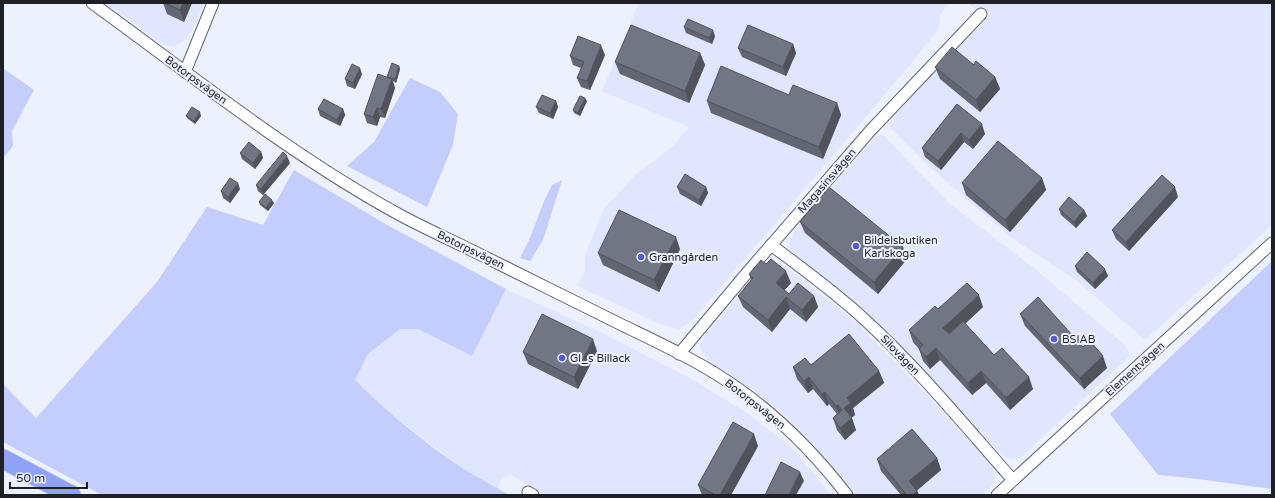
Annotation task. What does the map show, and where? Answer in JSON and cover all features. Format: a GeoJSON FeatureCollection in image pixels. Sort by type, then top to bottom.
{"type":"FeatureCollection","features":[{"type":"Feature","properties":{"kind":"highway"},"geometry":{"type":"LineString","coordinates":[[3,459],[71,495]]}},
{"type":"Feature","properties":{"kind":"highway"},"geometry":{"type":"LineString","coordinates":[[3,472],[46,495]]}},
{"type":"Feature","properties":{"kind":"street","name":"Botorpsvägen"},"geometry":{"type":"LineString","coordinates":[[92,3],[307,160],[400,215],[679,354],[718,375],[770,413],[815,456],[847,495]]}},
{"type":"Feature","properties":{"kind":"street"},"geometry":{"type":"LineString","coordinates":[[185,72],[213,3]]}},
{"type":"Feature","properties":{"kind":"street","name":"Magasinsvägen"},"geometry":{"type":"LineString","coordinates":[[679,354],[870,131],[981,14]]}},
{"type":"Feature","properties":{"kind":"street","name":"Elementvägen"},"geometry":{"type":"LineString","coordinates":[[997,495],[1272,243]]}},
{"type":"Feature","properties":{"kind":"street","name":"Silovägen"},"geometry":{"type":"LineString","coordinates":[[771,245],[840,298],[887,340],[1013,480]]}},
{"type":"Feature","properties":{"kind":"shaded area"},"geometry":{"type":"Polygon","coordinates":[[[106,3],[204,3],[194,27],[186,39],[174,47],[162,44],[106,3]]]}},
{"type":"Feature","properties":{"kind":"shaded area"},"geometry":{"type":"Polygon","coordinates":[[[639,3],[949,3],[940,15],[938,30],[910,65],[692,321],[679,329],[662,325],[577,286],[585,272],[585,255],[604,209],[636,174],[672,147],[689,127],[602,91],[639,3]]]}},
{"type":"Feature","properties":{"kind":"shaded area"},"geometry":{"type":"Polygon","coordinates":[[[968,3],[1272,3],[1272,225],[1145,340],[1077,281],[1009,236],[932,169],[888,125],[929,75],[987,20],[968,3]]]}},
{"type":"Feature","properties":{"kind":"shaded area"},"geometry":{"type":"Polygon","coordinates":[[[3,68],[34,90],[12,131],[13,146],[3,158],[3,68]]]}},
{"type":"Feature","properties":{"kind":"shaded area"},"geometry":{"type":"Polygon","coordinates":[[[410,78],[440,92],[458,114],[453,145],[427,207],[347,166],[374,142],[410,78]]]}},
{"type":"Feature","properties":{"kind":"shaded area"},"geometry":{"type":"Polygon","coordinates":[[[877,135],[884,136],[950,204],[1034,268],[1126,346],[1129,352],[1129,357],[1021,457],[1011,459],[1002,455],[875,320],[790,250],[789,243],[796,229],[877,135]]]}},
{"type":"Feature","properties":{"kind":"shaded area"},"geometry":{"type":"Polygon","coordinates":[[[294,170],[389,226],[506,289],[472,356],[418,329],[400,329],[368,354],[355,380],[380,404],[435,449],[469,472],[509,495],[102,495],[3,442],[3,384],[36,418],[157,282],[207,207],[263,225],[294,170]]]}},
{"type":"Feature","properties":{"kind":"shaded area"},"geometry":{"type":"Polygon","coordinates":[[[562,180],[543,240],[530,261],[520,258],[552,185],[562,180]]]}},
{"type":"Feature","properties":{"kind":"shaded area"},"geometry":{"type":"Polygon","coordinates":[[[1272,261],[1272,489],[1158,475],[1110,414],[1272,261]]]}},
{"type":"Feature","properties":{"kind":"shaded area"},"geometry":{"type":"Polygon","coordinates":[[[770,263],[780,263],[787,267],[859,325],[939,407],[994,469],[995,479],[992,486],[982,495],[855,495],[840,474],[803,433],[773,405],[709,363],[700,348],[705,335],[763,267],[770,263]]]}},
{"type":"Feature","properties":{"kind":"shaded area"},"geometry":{"type":"Polygon","coordinates":[[[506,289],[600,332],[690,378],[747,413],[789,445],[832,495],[548,495],[510,475],[501,478],[498,489],[464,469],[425,440],[386,409],[355,380],[368,354],[400,329],[418,329],[472,356],[506,289]]]}},
{"type":"Feature","properties":{"kind":"building"},"geometry":{"type":"Polygon","coordinates":[[[165,3],[183,3],[180,10],[165,3]]]}},
{"type":"Feature","properties":{"kind":"building"},"geometry":{"type":"Polygon","coordinates":[[[688,19],[713,30],[709,38],[684,27],[688,19]]]}},
{"type":"Feature","properties":{"kind":"building"},"geometry":{"type":"Polygon","coordinates":[[[631,25],[700,53],[685,91],[615,62],[631,25]]]}},
{"type":"Feature","properties":{"kind":"building"},"geometry":{"type":"Polygon","coordinates":[[[748,25],[793,44],[783,67],[738,48],[748,25]]]}},
{"type":"Feature","properties":{"kind":"building"},"geometry":{"type":"Polygon","coordinates":[[[578,36],[601,45],[587,81],[577,78],[584,62],[570,56],[578,36]]]}},
{"type":"Feature","properties":{"kind":"building"},"geometry":{"type":"Polygon","coordinates":[[[952,47],[974,65],[976,61],[995,77],[976,100],[935,67],[952,47]]]}},
{"type":"Feature","properties":{"kind":"building"},"geometry":{"type":"Polygon","coordinates":[[[392,63],[399,66],[395,79],[387,77],[392,63]]]}},
{"type":"Feature","properties":{"kind":"building"},"geometry":{"type":"Polygon","coordinates":[[[352,64],[360,68],[353,83],[345,79],[352,64]]]}},
{"type":"Feature","properties":{"kind":"building"},"geometry":{"type":"Polygon","coordinates":[[[721,66],[789,95],[793,85],[837,103],[819,147],[707,101],[721,66]]]}},
{"type":"Feature","properties":{"kind":"building"},"geometry":{"type":"Polygon","coordinates":[[[378,74],[392,79],[381,109],[377,108],[373,117],[364,114],[378,74]]]}},
{"type":"Feature","properties":{"kind":"building"},"geometry":{"type":"Polygon","coordinates":[[[542,95],[556,101],[550,113],[536,107],[542,95]]]}},
{"type":"Feature","properties":{"kind":"building"},"geometry":{"type":"Polygon","coordinates":[[[580,96],[585,98],[578,113],[573,110],[580,96]]]}},
{"type":"Feature","properties":{"kind":"building"},"geometry":{"type":"Polygon","coordinates":[[[324,99],[343,109],[337,120],[318,109],[324,99]]]}},
{"type":"Feature","properties":{"kind":"building"},"geometry":{"type":"Polygon","coordinates":[[[957,104],[982,124],[969,140],[961,133],[938,161],[922,148],[957,104]]]}},
{"type":"Feature","properties":{"kind":"building"},"geometry":{"type":"Polygon","coordinates":[[[192,107],[200,112],[194,121],[186,116],[192,107]]]}},
{"type":"Feature","properties":{"kind":"building"},"geometry":{"type":"Polygon","coordinates":[[[998,141],[1042,178],[1005,220],[962,183],[998,141]]]}},
{"type":"Feature","properties":{"kind":"building"},"geometry":{"type":"Polygon","coordinates":[[[249,142],[261,152],[253,163],[240,153],[249,142]]]}},
{"type":"Feature","properties":{"kind":"building"},"geometry":{"type":"Polygon","coordinates":[[[283,152],[287,156],[261,189],[256,185],[283,152]]]}},
{"type":"Feature","properties":{"kind":"building"},"geometry":{"type":"Polygon","coordinates":[[[685,174],[706,187],[699,200],[677,187],[685,174]]]}},
{"type":"Feature","properties":{"kind":"building"},"geometry":{"type":"Polygon","coordinates":[[[1162,175],[1175,187],[1126,242],[1112,230],[1162,175]]]}},
{"type":"Feature","properties":{"kind":"building"},"geometry":{"type":"Polygon","coordinates":[[[230,178],[238,183],[228,197],[221,191],[230,178]]]}},
{"type":"Feature","properties":{"kind":"building","name":"Bildelsbutiken Karlskoga"},"geometry":{"type":"Polygon","coordinates":[[[829,187],[903,247],[874,282],[800,222],[829,187]]]}},
{"type":"Feature","properties":{"kind":"building"},"geometry":{"type":"Polygon","coordinates":[[[265,194],[272,200],[266,208],[259,202],[265,194]]]}},
{"type":"Feature","properties":{"kind":"building"},"geometry":{"type":"Polygon","coordinates":[[[1069,197],[1084,210],[1074,222],[1059,209],[1069,197]]]}},
{"type":"Feature","properties":{"kind":"building","name":"Granngården"},"geometry":{"type":"Polygon","coordinates":[[[619,210],[676,237],[654,280],[598,253],[619,210]]]}},
{"type":"Feature","properties":{"kind":"building"},"geometry":{"type":"Polygon","coordinates":[[[1087,252],[1105,269],[1093,283],[1075,266],[1087,252]]]}},
{"type":"Feature","properties":{"kind":"building"},"geometry":{"type":"Polygon","coordinates":[[[771,259],[786,271],[776,283],[789,294],[798,283],[814,296],[802,310],[786,297],[768,320],[738,296],[753,278],[749,274],[761,260],[766,264],[771,259]]]}},
{"type":"Feature","properties":{"kind":"building"},"geometry":{"type":"Polygon","coordinates":[[[967,283],[979,295],[943,328],[949,334],[963,321],[994,355],[1002,348],[1029,377],[1006,398],[981,371],[968,383],[936,348],[926,357],[919,349],[923,345],[909,330],[935,306],[938,309],[967,283]]]}},
{"type":"Feature","properties":{"kind":"building","name":"BSIAB"},"geometry":{"type":"Polygon","coordinates":[[[1038,297],[1083,347],[1090,341],[1103,356],[1080,378],[1020,314],[1038,297]]]}},
{"type":"Feature","properties":{"kind":"building","name":"Gl_s Billack"},"geometry":{"type":"Polygon","coordinates":[[[542,314],[593,339],[574,377],[523,352],[542,314]]]}},
{"type":"Feature","properties":{"kind":"building"},"geometry":{"type":"Polygon","coordinates":[[[849,334],[879,371],[847,398],[851,403],[844,408],[852,418],[840,428],[833,418],[842,410],[838,405],[836,406],[825,392],[822,394],[809,377],[804,381],[793,367],[805,358],[811,365],[849,334]]]}},
{"type":"Feature","properties":{"kind":"building"},"geometry":{"type":"Polygon","coordinates":[[[733,422],[754,434],[720,495],[715,495],[698,485],[733,422]]]}},
{"type":"Feature","properties":{"kind":"building"},"geometry":{"type":"Polygon","coordinates":[[[912,429],[937,458],[909,481],[917,491],[912,495],[907,495],[877,459],[912,429]]]}},
{"type":"Feature","properties":{"kind":"building"},"geometry":{"type":"Polygon","coordinates":[[[781,462],[800,472],[789,495],[765,495],[781,462]]]}},
{"type":"Feature","properties":{"kind":"place","name":"Bildelsbutiken Karlskoga"},"geometry":{"type":"Point","coordinates":[856,246]}},
{"type":"Feature","properties":{"kind":"place","name":"Granngården"},"geometry":{"type":"Point","coordinates":[641,257]}},
{"type":"Feature","properties":{"kind":"place","name":"BSIAB"},"geometry":{"type":"Point","coordinates":[1054,339]}},
{"type":"Feature","properties":{"kind":"place","name":"Gl_s Billack"},"geometry":{"type":"Point","coordinates":[562,358]}}]}
